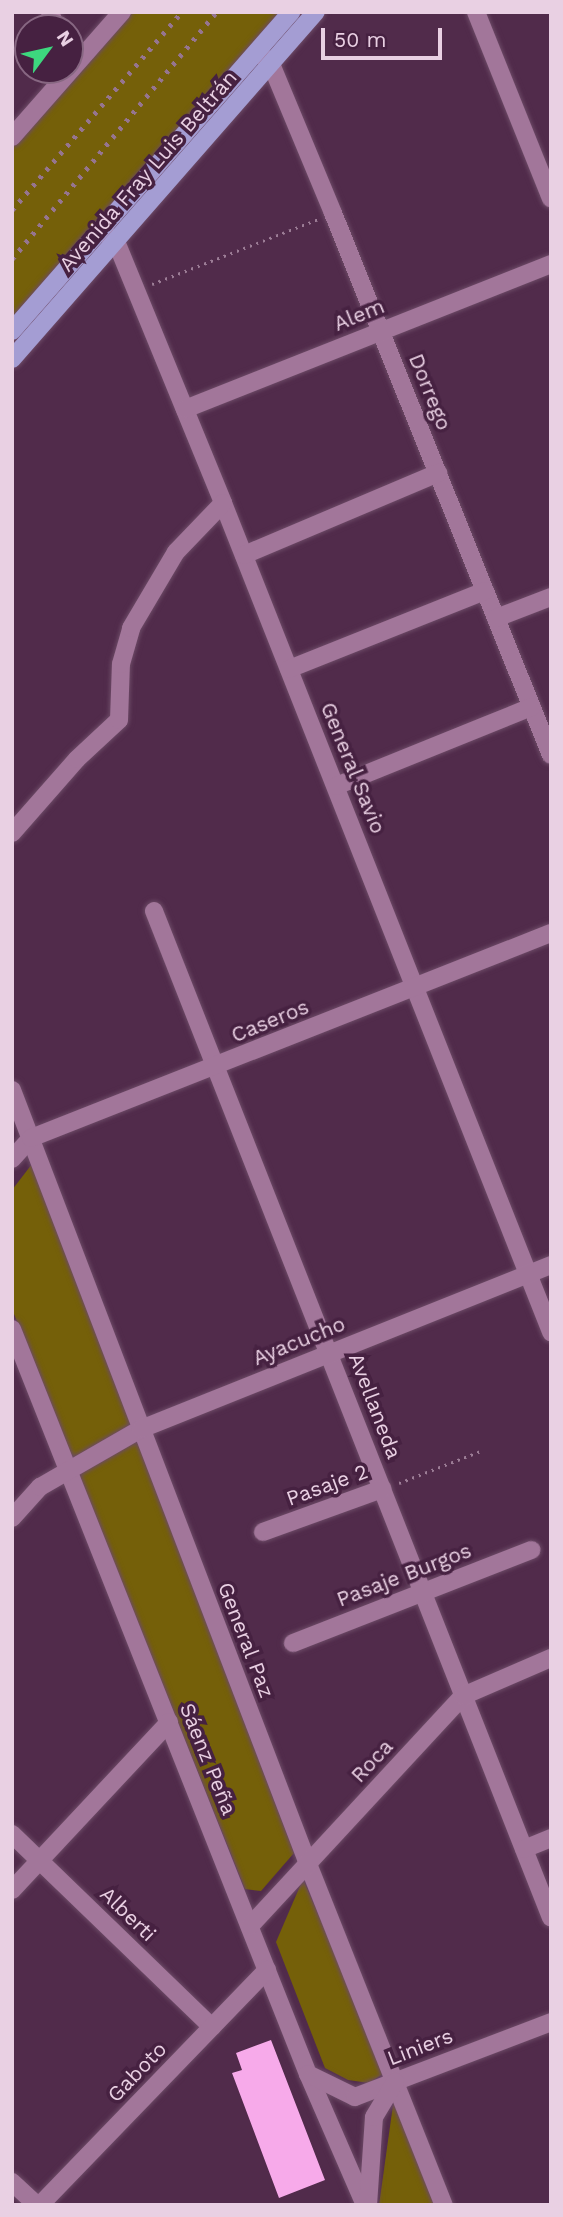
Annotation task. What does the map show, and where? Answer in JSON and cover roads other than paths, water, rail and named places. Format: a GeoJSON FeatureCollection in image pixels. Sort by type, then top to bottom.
{"type":"FeatureCollection","features":[{"type":"Feature","properties":{"kind":"main road","name":"Avenida Fray Luis Beltrán"},"geometry":{"type":"LineString","coordinates":[[12,359],[117,243],[264,58],[291,12]]}},
{"type":"Feature","properties":{"kind":"main road","name":"Avenida Fray Luis Beltrán"},"geometry":{"type":"LineString","coordinates":[[12,331],[101,229],[264,58],[316,12]]}},
{"type":"Feature","properties":{"kind":"street"},"geometry":{"type":"LineString","coordinates":[[84,53],[121,12]]}},
{"type":"Feature","properties":{"kind":"street"},"geometry":{"type":"LineString","coordinates":[[477,12],[551,199]]}},
{"type":"Feature","properties":{"kind":"street","name":"Dorrego"},"geometry":{"type":"LineString","coordinates":[[264,58],[382,331],[551,755]]}},
{"type":"Feature","properties":{"kind":"street"},"geometry":{"type":"LineString","coordinates":[[12,137],[57,84]]}},
{"type":"Feature","properties":{"kind":"street","name":"General Savio"},"geometry":{"type":"LineString","coordinates":[[101,229],[117,243],[185,409],[551,1332]]}},
{"type":"Feature","properties":{"kind":"street","name":"Alem"},"geometry":{"type":"LineString","coordinates":[[185,409],[551,264]]}},
{"type":"Feature","properties":{"kind":"street"},"geometry":{"type":"LineString","coordinates":[[244,555],[438,473]]}},
{"type":"Feature","properties":{"kind":"street"},"geometry":{"type":"LineString","coordinates":[[12,833],[77,759],[119,720],[121,664],[131,628],[176,552],[223,503]]}},
{"type":"Feature","properties":{"kind":"street"},"geometry":{"type":"LineString","coordinates":[[289,669],[485,591]]}},
{"type":"Feature","properties":{"kind":"street"},"geometry":{"type":"LineString","coordinates":[[496,618],[551,597]]}},
{"type":"Feature","properties":{"kind":"street"},"geometry":{"type":"LineString","coordinates":[[336,786],[532,707]]}},
{"type":"Feature","properties":{"kind":"street","name":"Avellaneda"},"geometry":{"type":"LineString","coordinates":[[154,911],[551,1918]]}},
{"type":"Feature","properties":{"kind":"street","name":"Caseros"},"geometry":{"type":"LineString","coordinates":[[12,1159],[31,1138],[551,933]]}},
{"type":"Feature","properties":{"kind":"street","name":"General Paz"},"geometry":{"type":"LineString","coordinates":[[12,1090],[308,1864],[444,2205]]}},
{"type":"Feature","properties":{"kind":"street","name":"Ayacucho"},"geometry":{"type":"LineString","coordinates":[[12,1518],[40,1487],[141,1429],[551,1265]]}},
{"type":"Feature","properties":{"kind":"street","name":"Sáenz Peña"},"geometry":{"type":"LineString","coordinates":[[12,1329],[308,2074],[366,2205]]}},
{"type":"Feature","properties":{"kind":"street","name":"Pasaje 2"},"geometry":{"type":"LineString","coordinates":[[263,1532],[383,1489]]}},
{"type":"Feature","properties":{"kind":"street","name":"Pasaje Burgos"},"geometry":{"type":"LineString","coordinates":[[293,1643],[531,1550]]}},
{"type":"Feature","properties":{"kind":"street","name":"Roca"},"geometry":{"type":"LineString","coordinates":[[250,1926],[463,1696],[551,1658]]}},
{"type":"Feature","properties":{"kind":"street"},"geometry":{"type":"LineString","coordinates":[[12,1890],[169,1722]]}},
{"type":"Feature","properties":{"kind":"street","name":"Alberti"},"geometry":{"type":"LineString","coordinates":[[12,1834],[212,2027]]}},
{"type":"Feature","properties":{"kind":"street"},"geometry":{"type":"LineString","coordinates":[[524,1849],[551,1838]]}},
{"type":"Feature","properties":{"kind":"street","name":"Gaboto"},"geometry":{"type":"LineString","coordinates":[[38,2205],[267,1970]]}},
{"type":"Feature","properties":{"kind":"street","name":"Liniers"},"geometry":{"type":"LineString","coordinates":[[308,2074],[355,2097],[551,2022]]}},
{"type":"Feature","properties":{"kind":"street"},"geometry":{"type":"LineString","coordinates":[[366,2205],[374,2117],[395,2082]]}},
{"type":"Feature","properties":{"kind":"street"},"geometry":{"type":"LineString","coordinates":[[12,2182],[38,2205]]}},
{"type":"Feature","properties":{"kind":"railway"},"geometry":{"type":"LineString","coordinates":[[12,210],[182,12]]}},
{"type":"Feature","properties":{"kind":"railway"},"geometry":{"type":"LineString","coordinates":[[12,259],[216,12]]}}]}
